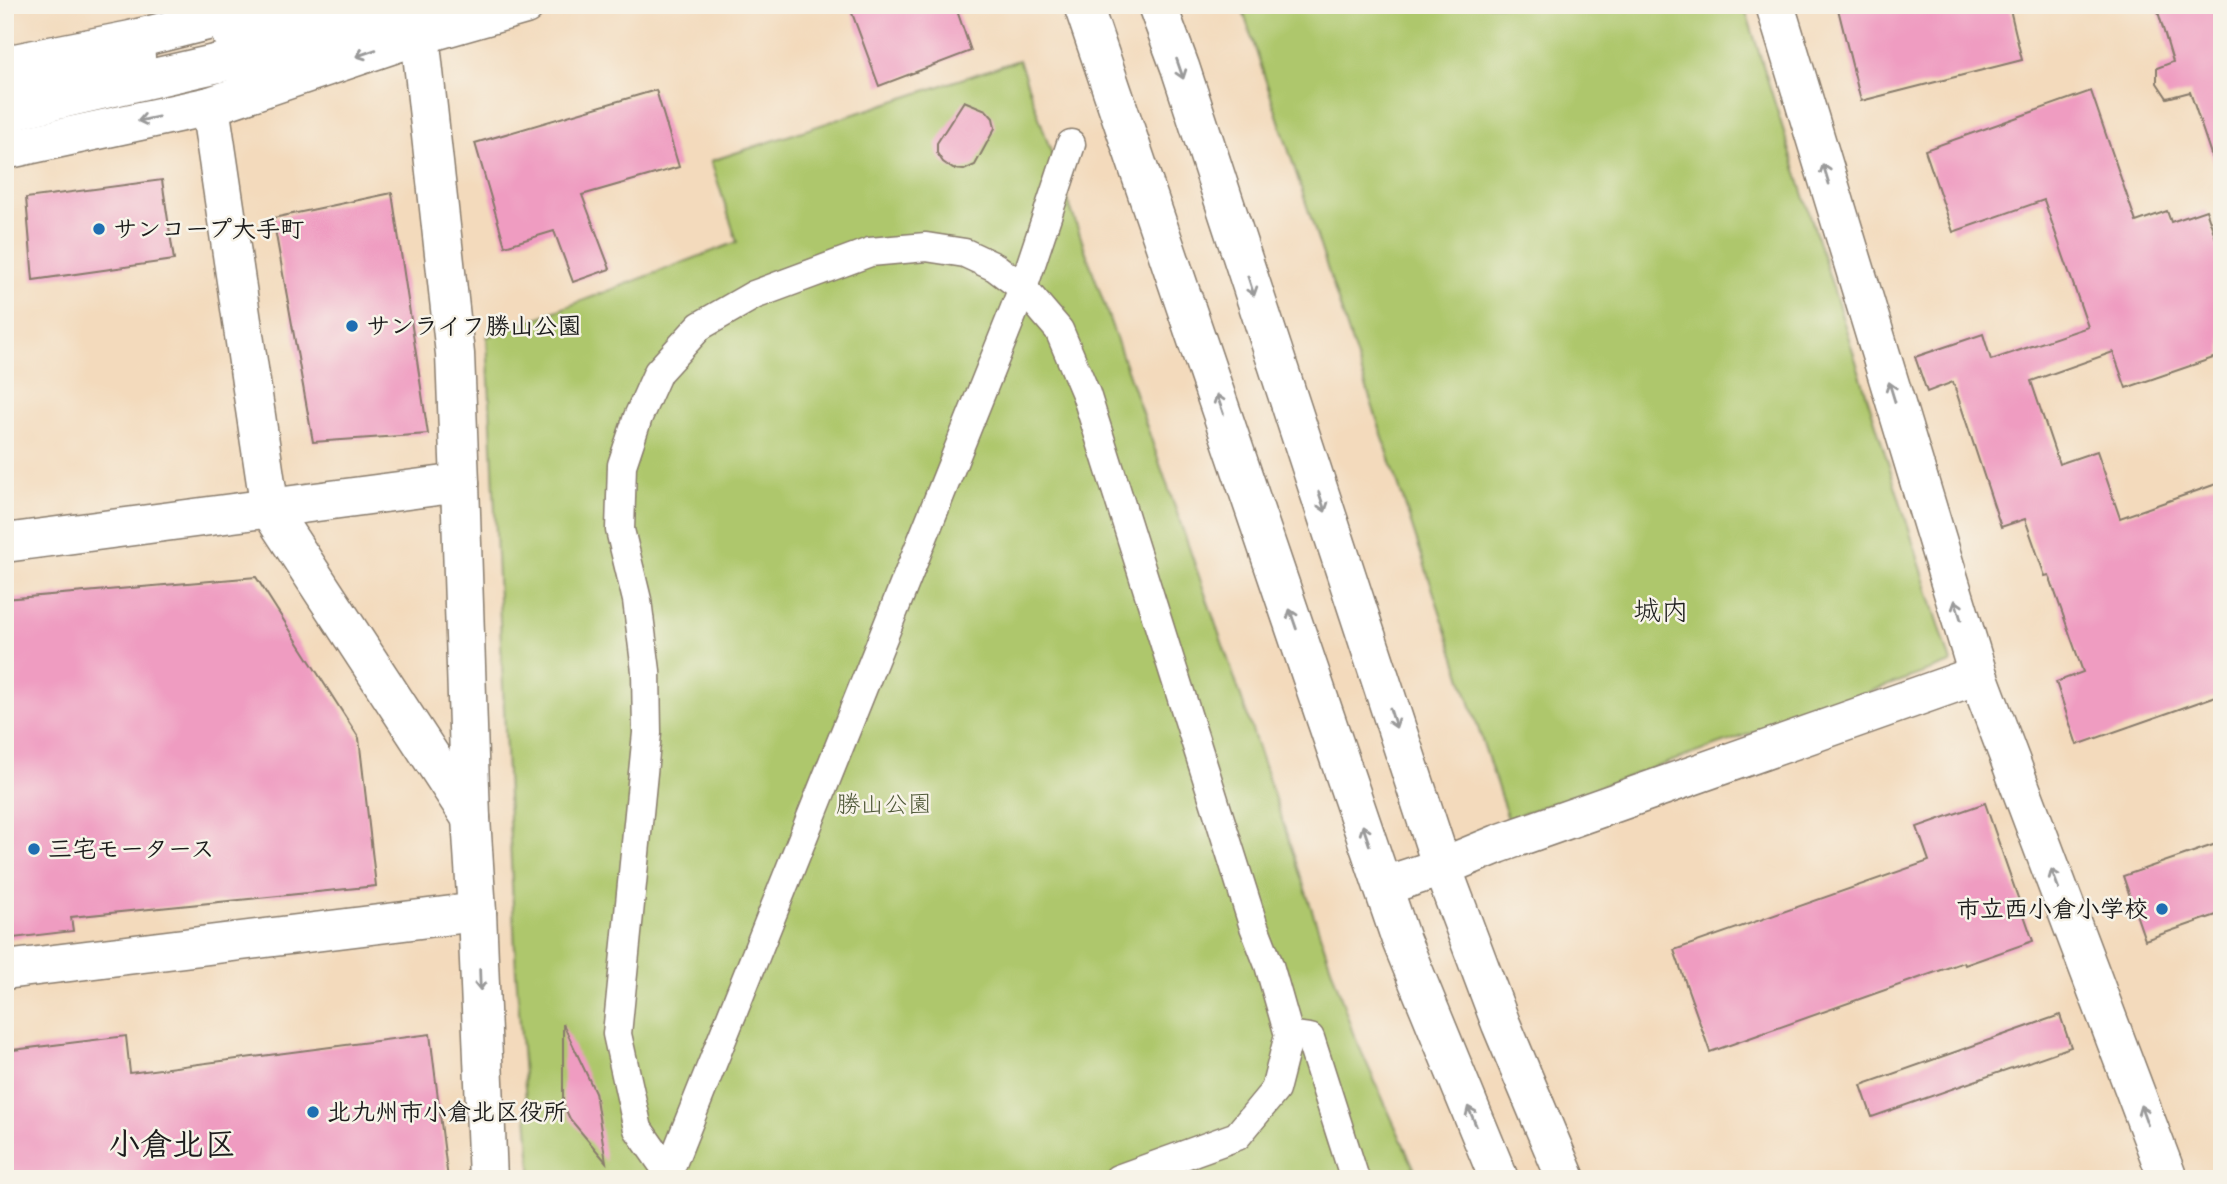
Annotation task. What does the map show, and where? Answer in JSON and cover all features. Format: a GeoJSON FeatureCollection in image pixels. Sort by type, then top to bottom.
{"type":"FeatureCollection","features":[{"type":"Feature","properties":{"kind":"main road"},"geometry":{"type":"LineString","coordinates":[[5,65],[131,40],[271,5]]}},
{"type":"Feature","properties":{"kind":"main road"},"geometry":{"type":"LineString","coordinates":[[5,87],[212,39],[334,5]]}},
{"type":"Feature","properties":{"kind":"main road"},"geometry":{"type":"LineString","coordinates":[[5,112],[418,20],[525,5]]}},
{"type":"Feature","properties":{"kind":"main road"},"geometry":{"type":"LineString","coordinates":[[1083,5],[1401,940],[1499,1179]]}},
{"type":"Feature","properties":{"kind":"main road"},"geometry":{"type":"LineString","coordinates":[[1157,5],[1180,67],[1442,867],[1502,1024],[1566,1179]]}},
{"type":"Feature","properties":{"kind":"main road"},"geometry":{"type":"LineString","coordinates":[[1775,5],[1978,675],[2168,1179]]}},
{"type":"Feature","properties":{"kind":"main road"},"geometry":{"type":"LineString","coordinates":[[5,150],[210,106],[418,20]]}},
{"type":"Feature","properties":{"kind":"main road"},"geometry":{"type":"LineString","coordinates":[[418,20],[455,354],[471,818],[488,1179]]}},
{"type":"Feature","properties":{"kind":"main road"},"geometry":{"type":"LineString","coordinates":[[210,106],[270,510],[471,818]]}},
{"type":"Feature","properties":{"kind":"main road"},"geometry":{"type":"LineString","coordinates":[[5,543],[460,483]]}},
{"type":"Feature","properties":{"kind":"main road"},"geometry":{"type":"LineString","coordinates":[[1384,886],[1978,675]]}},
{"type":"Feature","properties":{"kind":"main road"},"geometry":{"type":"LineString","coordinates":[[5,970],[477,912]]}},
{"type":"Feature","properties":{"kind":"street"},"geometry":{"type":"LineString","coordinates":[[669,1177],[1023,288],[1071,144]]}},
{"type":"Feature","properties":{"kind":"street"},"geometry":{"type":"LineString","coordinates":[[669,1177],[638,1129],[617,1034],[647,733],[646,671],[637,600],[620,530],[622,465],[638,417],[658,372],[700,326],[754,295],[870,252],[926,247],[965,253],[995,267],[1023,288],[1059,330],[1086,394],[1289,1035],[1275,1090],[1237,1136],[1118,1179]]}},
{"type":"Feature","properties":{"kind":"street"},"geometry":{"type":"LineString","coordinates":[[1289,1035],[1310,1038],[1355,1179]]}},
{"type":"Feature","properties":{"kind":"green space"},"geometry":{"type":"Polygon","coordinates":[[[1241,5],[1744,5],[1951,663],[1508,819],[1241,5]]]}},
{"type":"Feature","properties":{"kind":"green space","name":"勝山公園"},"geometry":{"type":"Polygon","coordinates":[[[1019,60],[1238,688],[1353,1033],[1419,1179],[532,1179],[516,972],[487,337],[737,242],[711,161],[1019,60]]]}},
{"type":"Feature","properties":{"kind":"building"},"geometry":{"type":"Polygon","coordinates":[[[849,5],[955,5],[971,51],[879,86],[849,5]]]}},
{"type":"Feature","properties":{"kind":"building"},"geometry":{"type":"Polygon","coordinates":[[[1837,5],[2009,5],[2022,60],[1861,101],[1837,5]]]}},
{"type":"Feature","properties":{"kind":"building"},"geometry":{"type":"Polygon","coordinates":[[[2156,5],[2222,5],[2222,168],[2216,169],[2190,92],[2167,98],[2157,83],[2157,68],[2173,62],[2156,5]]]}},
{"type":"Feature","properties":{"kind":"building"},"geometry":{"type":"Polygon","coordinates":[[[656,90],[679,167],[582,195],[610,269],[573,282],[554,231],[505,246],[475,143],[656,90]]]}},
{"type":"Feature","properties":{"kind":"building"},"geometry":{"type":"Polygon","coordinates":[[[2091,91],[2136,222],[2167,211],[2171,222],[2206,210],[2222,256],[2222,355],[2126,388],[2113,352],[2031,381],[2059,464],[2097,451],[2120,518],[2222,482],[2222,694],[2077,745],[2056,682],[2083,672],[2049,575],[2045,576],[2025,519],[2001,527],[1953,382],[1927,392],[1915,357],[1983,334],[1991,360],[2088,327],[2044,200],[1953,232],[1925,150],[2091,91]]]}},
{"type":"Feature","properties":{"kind":"building"},"geometry":{"type":"Polygon","coordinates":[[[964,101],[986,110],[993,118],[995,128],[975,165],[964,170],[953,169],[943,162],[937,153],[937,143],[964,101]]]}},
{"type":"Feature","properties":{"kind":"building","name":"サンコープ大手町"},"geometry":{"type":"Polygon","coordinates":[[[162,180],[174,260],[33,280],[26,198],[162,180]]]}},
{"type":"Feature","properties":{"kind":"building","name":"サンライフ勝山公園"},"geometry":{"type":"Polygon","coordinates":[[[392,193],[428,434],[313,442],[273,218],[392,193]]]}},
{"type":"Feature","properties":{"kind":"building"},"geometry":{"type":"Polygon","coordinates":[[[256,577],[359,738],[376,886],[71,917],[73,931],[5,939],[5,599],[256,577]]]}},
{"type":"Feature","properties":{"kind":"building"},"geometry":{"type":"Polygon","coordinates":[[[1985,803],[2033,941],[1965,965],[1964,962],[1710,1052],[1674,950],[1929,861],[1917,827],[1985,803]]]}},
{"type":"Feature","properties":{"kind":"building"},"geometry":{"type":"Polygon","coordinates":[[[2222,842],[2222,913],[2145,940],[2123,876],[2222,842]]]}},
{"type":"Feature","properties":{"kind":"building"},"geometry":{"type":"Polygon","coordinates":[[[2060,1015],[2071,1047],[1872,1117],[1861,1085],[2060,1015]]]}},
{"type":"Feature","properties":{"kind":"building"},"geometry":{"type":"Polygon","coordinates":[[[563,1024],[595,1092],[606,1162],[570,1119],[563,1104],[563,1024]]]}},
{"type":"Feature","properties":{"kind":"building","name":"北九州市小倉北区役所"},"geometry":{"type":"Polygon","coordinates":[[[430,1034],[448,1179],[5,1179],[5,1051],[126,1036],[130,1073],[430,1034]]]}},
{"type":"Feature","properties":{"kind":"place","name":"サンコープ大手町"},"geometry":{"type":"Point","coordinates":[99,229]}},
{"type":"Feature","properties":{"kind":"place","name":"サンライフ勝山公園"},"geometry":{"type":"Point","coordinates":[352,326]}},
{"type":"Feature","properties":{"kind":"place","name":"三宅モータース"},"geometry":{"type":"Point","coordinates":[34,849]}},
{"type":"Feature","properties":{"kind":"place","name":"市立西小倉小学校"},"geometry":{"type":"Point","coordinates":[2162,909]}},
{"type":"Feature","properties":{"kind":"place","name":"北九州市小倉北区役所"},"geometry":{"type":"Point","coordinates":[313,1112]}},
{"type":"Feature","properties":{"kind":"district","name":"城内"},"geometry":{"type":"Point","coordinates":[1661,610]}},
{"type":"Feature","properties":{"kind":"district","name":"小倉北区"},"geometry":{"type":"Point","coordinates":[172,1144]}}]}
